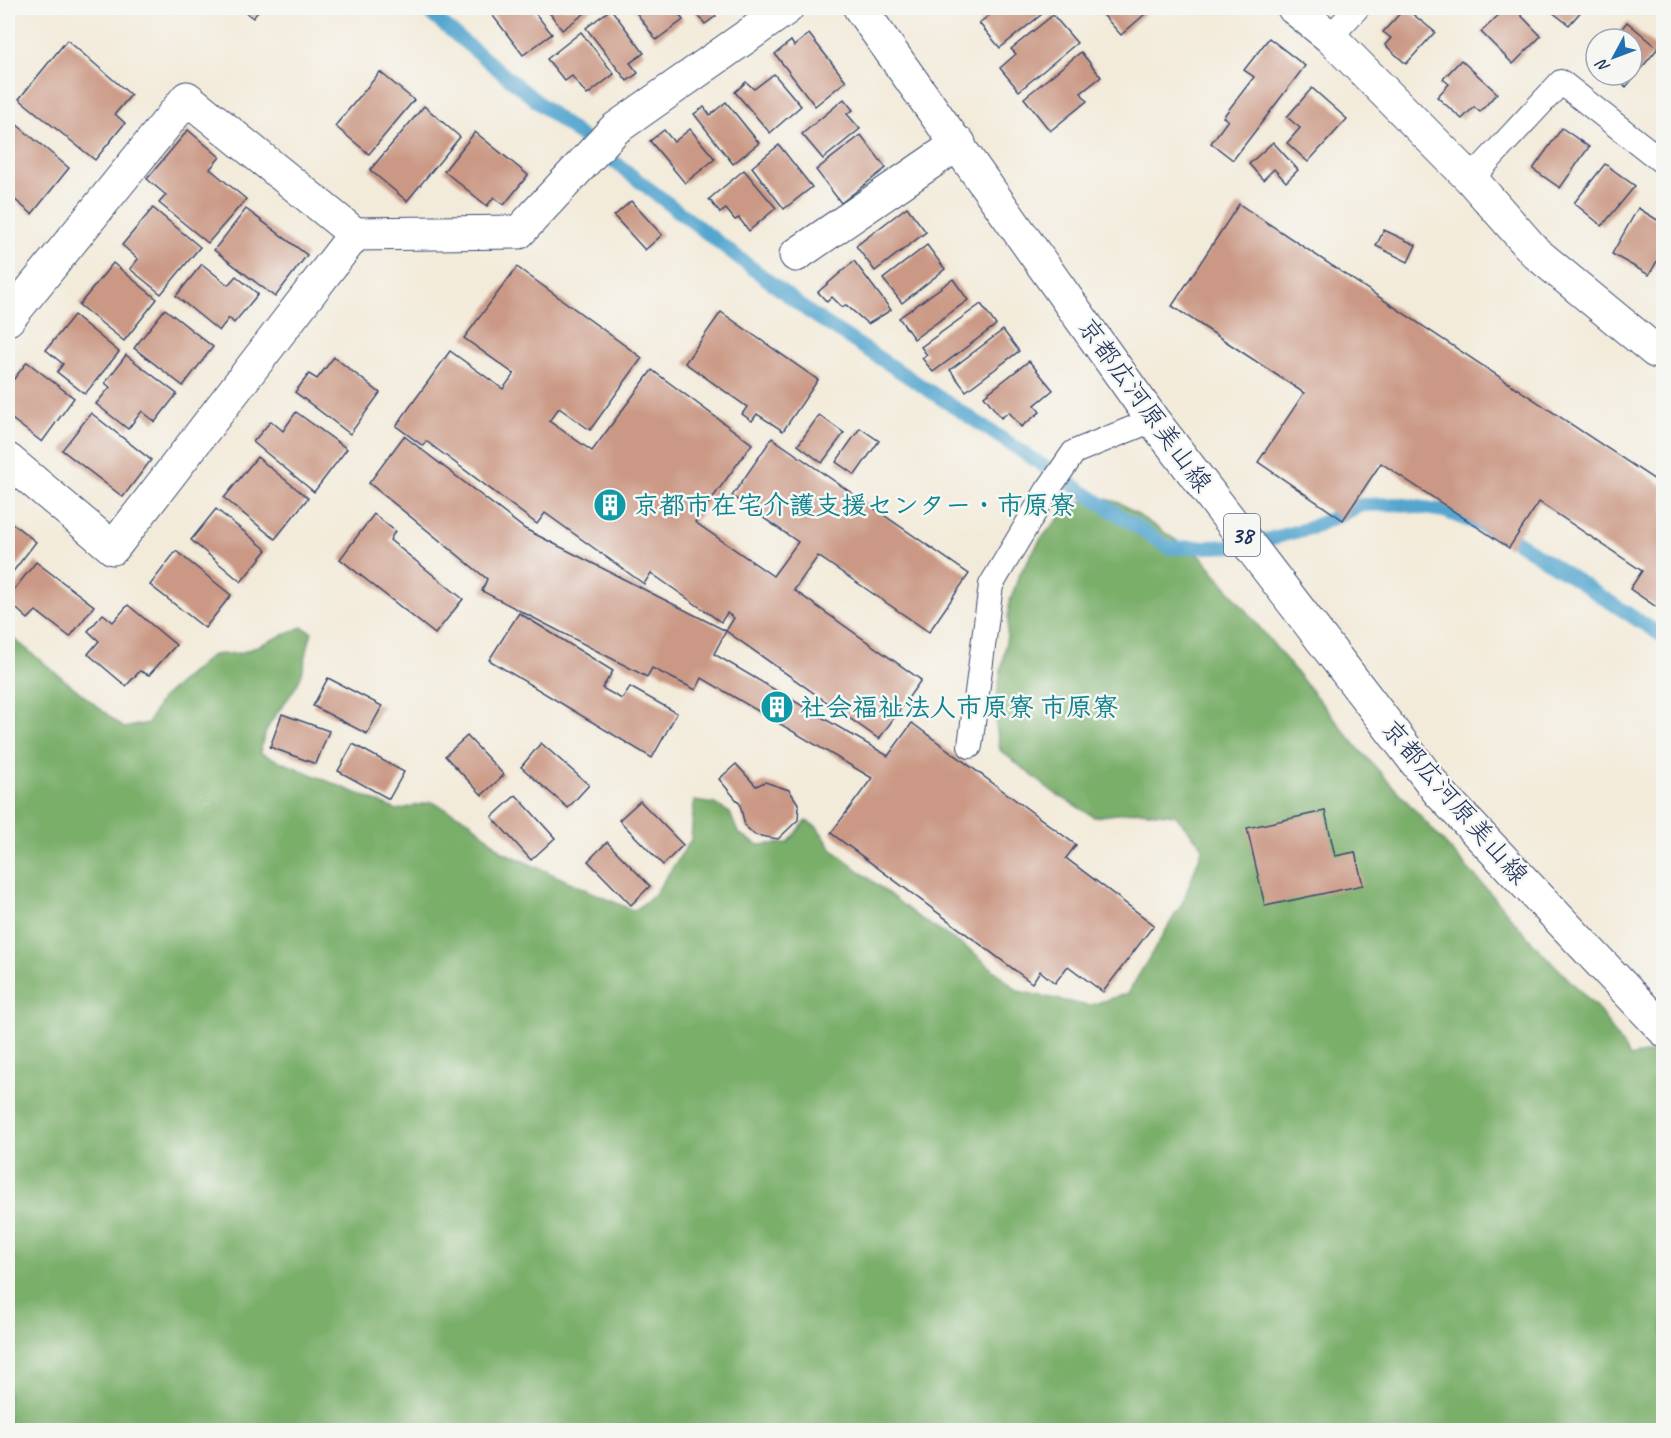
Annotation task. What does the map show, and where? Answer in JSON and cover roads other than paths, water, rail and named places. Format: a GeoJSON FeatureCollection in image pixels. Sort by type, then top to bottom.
{"type":"FeatureCollection","features":[{"type":"Feature","properties":{"kind":"street"},"geometry":{"type":"LineString","coordinates":[[8,319],[187,99],[355,234],[519,232],[615,129],[787,8]]}},
{"type":"Feature","properties":{"kind":"street","name":"京都広河原美山線"},"geometry":{"type":"LineString","coordinates":[[860,8],[959,143],[1153,420],[1439,792],[1664,1030]]}},
{"type":"Feature","properties":{"kind":"street"},"geometry":{"type":"LineString","coordinates":[[1294,8],[1330,37],[1472,179],[1536,253],[1655,351],[1664,355]]}},
{"type":"Feature","properties":{"kind":"street"},"geometry":{"type":"LineString","coordinates":[[796,255],[959,143]]}},
{"type":"Feature","properties":{"kind":"street"},"geometry":{"type":"LineString","coordinates":[[8,460],[113,548],[355,234]]}},
{"type":"Feature","properties":{"kind":"lane"},"geometry":{"type":"LineString","coordinates":[[1330,37],[1357,8]]}},
{"type":"Feature","properties":{"kind":"lane"},"geometry":{"type":"LineString","coordinates":[[1472,179],[1561,82],[1664,163]]}},
{"type":"Feature","properties":{"kind":"lane"},"geometry":{"type":"LineString","coordinates":[[970,746],[991,585],[1047,491],[1074,452],[1153,420]]}},
{"type":"Feature","properties":{"kind":"waterway"},"geometry":{"type":"LineString","coordinates":[[423,8],[556,117],[809,312],[1169,548],[1243,546],[1310,528],[1362,505],[1398,504],[1444,511],[1508,536],[1664,637]]}},
{"type":"Feature","properties":{"kind":"place","name":"京都市在宅介護支援センター・市原寮"},"geometry":{"type":"Point","coordinates":[610,505]}},
{"type":"Feature","properties":{"kind":"place","name":"社会福祉法人市原寮 市原寮"},"geometry":{"type":"Point","coordinates":[777,707]}}]}
